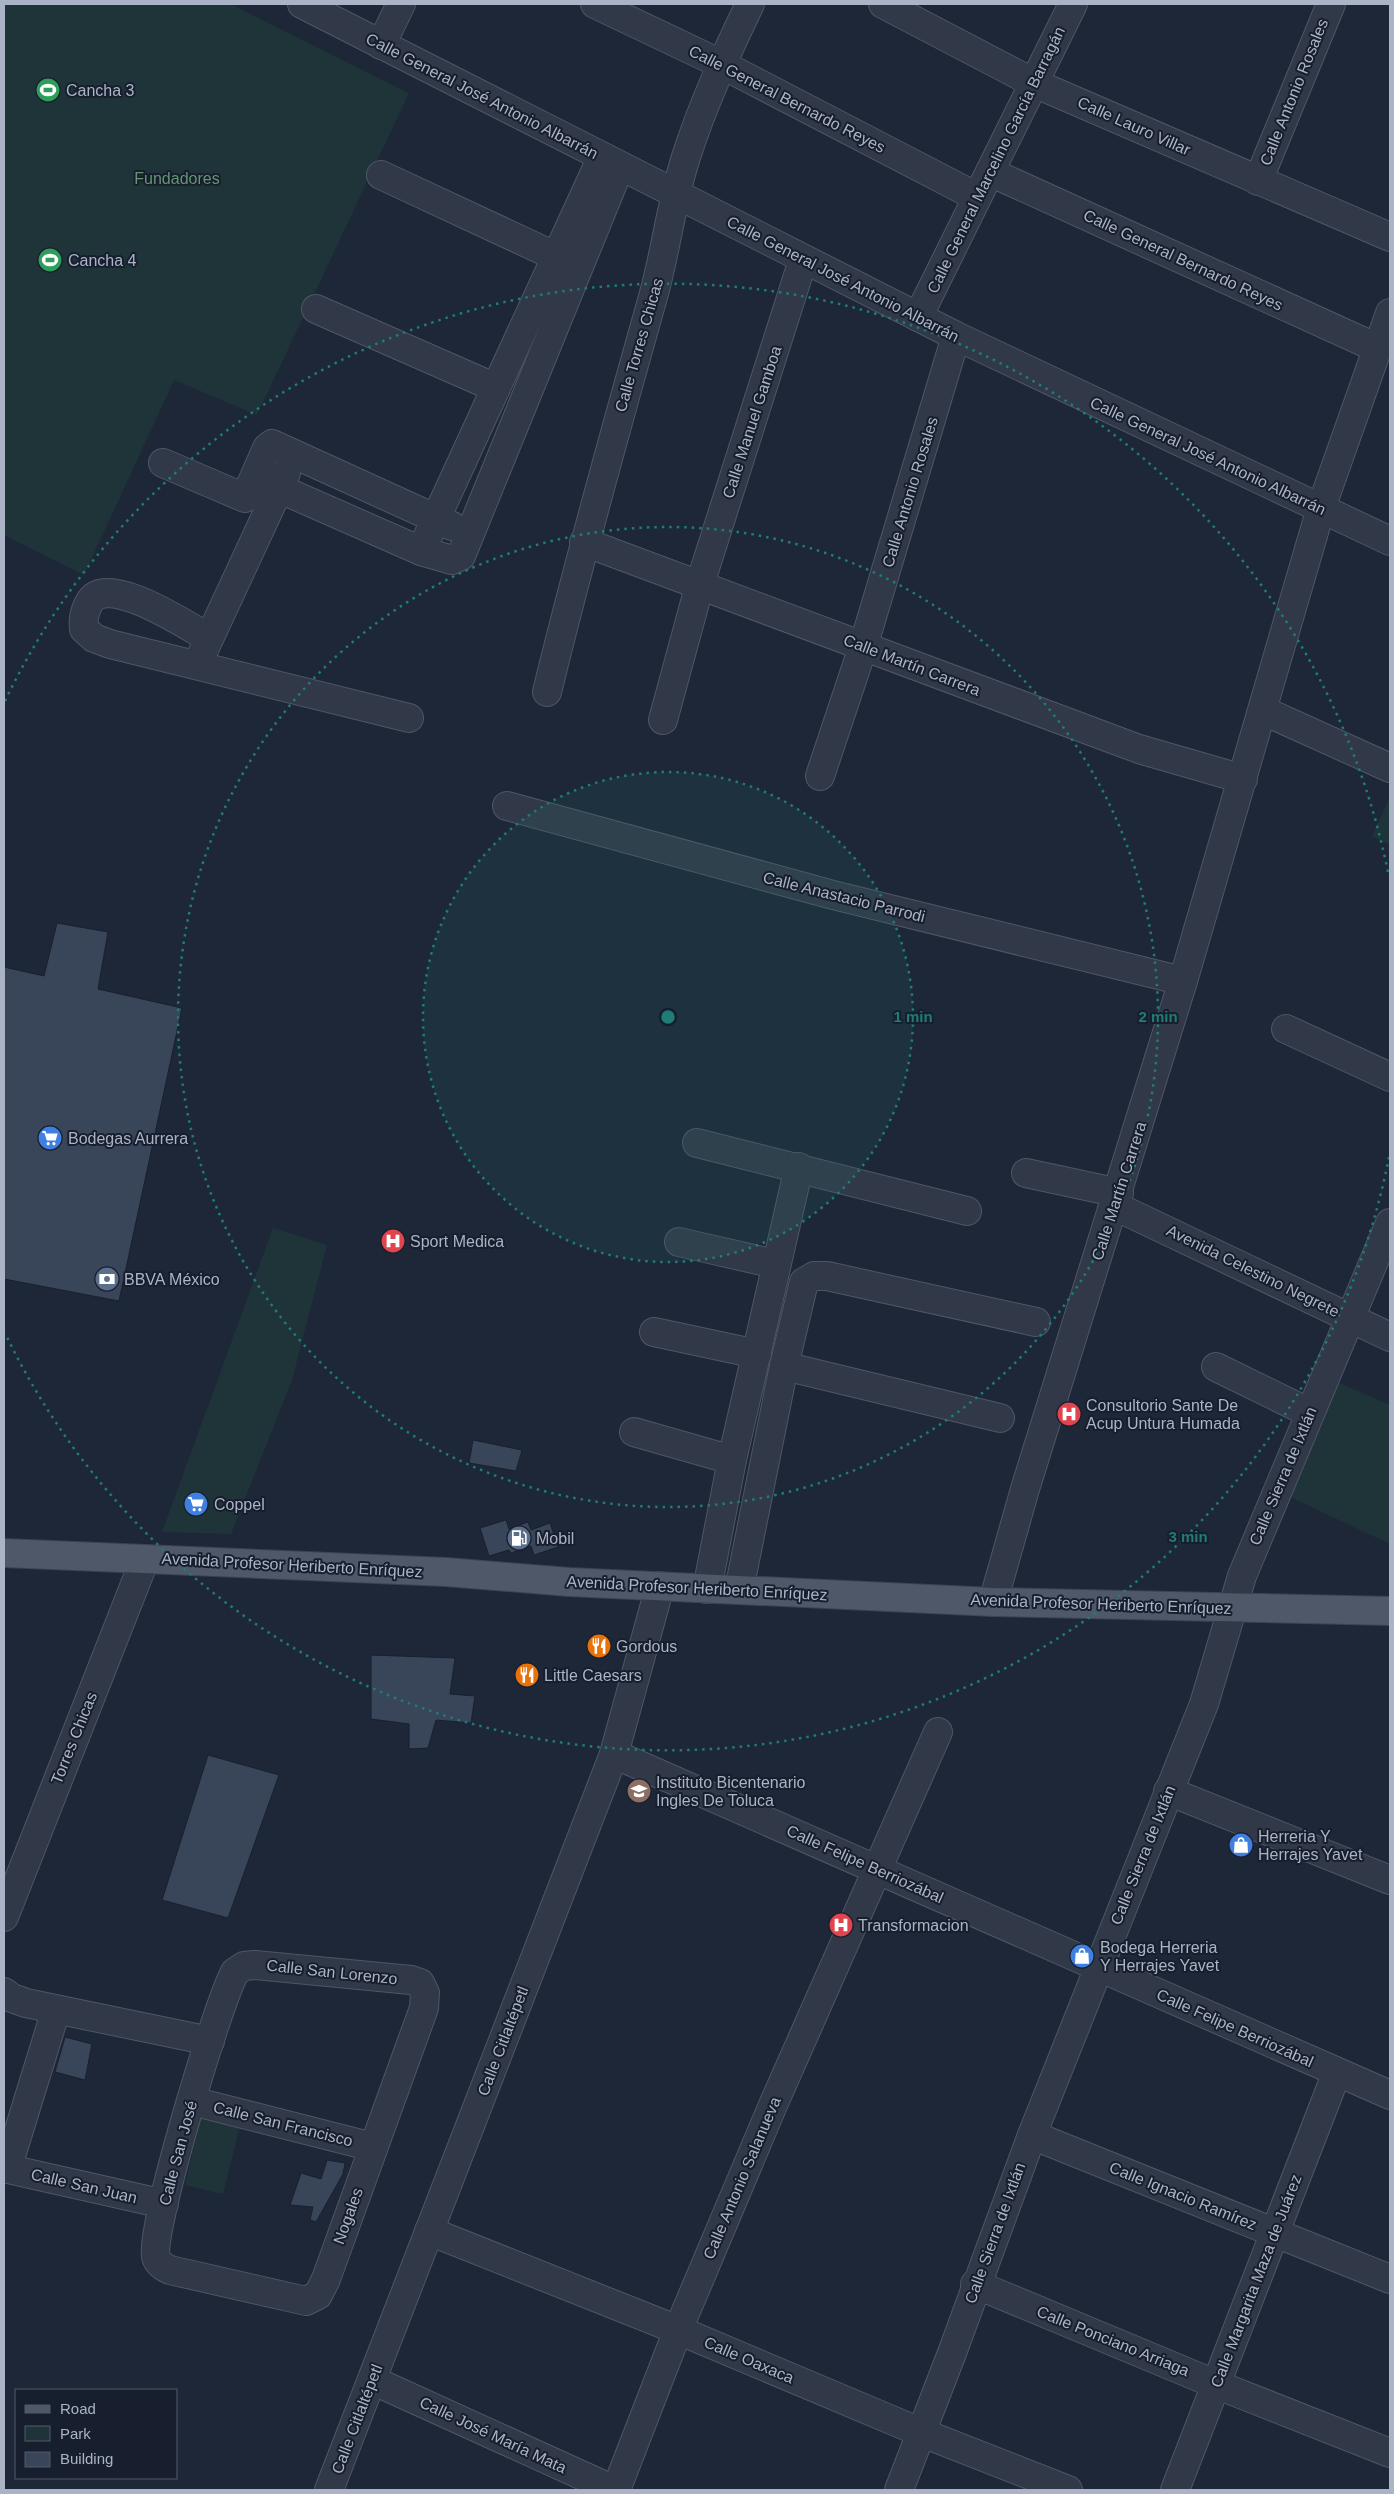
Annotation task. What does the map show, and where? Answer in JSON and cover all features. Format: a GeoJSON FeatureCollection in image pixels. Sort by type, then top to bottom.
{"type":"FeatureCollection","features":[{"type":"Feature","properties":{"kind":"main road","name":"Avenida Profesor Heriberto Enríquez"},"geometry":{"type":"LineString","coordinates":[[4,1553],[438,1572],[569,1582],[993,1602],[1390,1611]]}},
{"type":"Feature","properties":{"kind":"street","name":"Calle General José Antonio Albarrán"},"geometry":{"type":"LineString","coordinates":[[302,4],[956,336],[1390,541]]}},
{"type":"Feature","properties":{"kind":"street"},"geometry":{"type":"LineString","coordinates":[[381,45],[401,4]]}},
{"type":"Feature","properties":{"kind":"street","name":"Calle General Bernardo Reyes"},"geometry":{"type":"LineString","coordinates":[[595,4],[722,64],[977,197]]}},
{"type":"Feature","properties":{"kind":"street","name":"Calle Torres Chicas"},"geometry":{"type":"LineString","coordinates":[[547,692],[584,542],[660,271],[675,194],[695,132],[722,64],[750,4]]}},
{"type":"Feature","properties":{"kind":"street","name":"Calle Lauro Villar"},"geometry":{"type":"LineString","coordinates":[[883,4],[1034,83],[1390,238]]}},
{"type":"Feature","properties":{"kind":"street","name":"Calle General Marcelino García Barragán"},"geometry":{"type":"LineString","coordinates":[[918,317],[1073,4]]}},
{"type":"Feature","properties":{"kind":"street","name":"Calle Antonio Rosales"},"geometry":{"type":"LineString","coordinates":[[1258,181],[1331,4]]}},
{"type":"Feature","properties":{"kind":"street"},"geometry":{"type":"LineString","coordinates":[[422,551],[556,256],[611,162]]}},
{"type":"Feature","properties":{"kind":"street"},"geometry":{"type":"LineString","coordinates":[[163,463],[245,498],[275,498],[445,559],[456,559],[464,552],[472,534],[580,268],[611,162]]}},
{"type":"Feature","properties":{"kind":"street","name":"Calle General Bernardo Reyes"},"geometry":{"type":"LineString","coordinates":[[990,172],[1377,348]]}},
{"type":"Feature","properties":{"kind":"street"},"geometry":{"type":"LineString","coordinates":[[381,175],[580,268]]}},
{"type":"Feature","properties":{"kind":"street","name":"Calle Manuel Gamboa"},"geometry":{"type":"LineString","coordinates":[[663,720],[700,584],[803,260]]}},
{"type":"Feature","properties":{"kind":"street"},"geometry":{"type":"LineString","coordinates":[[316,309],[496,388]]}},
{"type":"Feature","properties":{"kind":"street","name":"Calle Martín Carrera"},"geometry":{"type":"LineString","coordinates":[[993,1602],[1031,1471],[1184,981],[1264,711],[1321,508],[1390,314]]}},
{"type":"Feature","properties":{"kind":"street","name":"Calle Antonio Rosales"},"geometry":{"type":"LineString","coordinates":[[820,776],[863,647],[956,336]]}},
{"type":"Feature","properties":{"kind":"street"},"geometry":{"type":"LineString","coordinates":[[245,498],[270,445],[276,445],[472,534]]}},
{"type":"Feature","properties":{"kind":"street"},"geometry":{"type":"LineString","coordinates":[[198,664],[296,453]]}},
{"type":"Feature","properties":{"kind":"street","name":"Calle Martín Carrera"},"geometry":{"type":"LineString","coordinates":[[584,542],[1139,749],[1243,779]]}},
{"type":"Feature","properties":{"kind":"street"},"geometry":{"type":"LineString","coordinates":[[209,638],[135,599],[112,592],[100,594],[91,600],[83,616],[84,629],[94,638],[110,644],[198,664],[408,718]]}},
{"type":"Feature","properties":{"kind":"street"},"geometry":{"type":"LineString","coordinates":[[1264,711],[1390,768]]}},
{"type":"Feature","properties":{"kind":"street","name":"Calle Anastacio Parrodi"},"geometry":{"type":"LineString","coordinates":[[507,806],[833,895],[1184,981]]}},
{"type":"Feature","properties":{"kind":"street"},"geometry":{"type":"LineString","coordinates":[[1286,1029],[1390,1077]]}},
{"type":"Feature","properties":{"kind":"street"},"geometry":{"type":"LineString","coordinates":[[697,1142],[967,1211]]}},
{"type":"Feature","properties":{"kind":"street"},"geometry":{"type":"LineString","coordinates":[[707,1589],[732,1460],[798,1167]]}},
{"type":"Feature","properties":{"kind":"street","name":"Avenida Celestino Negrete"},"geometry":{"type":"LineString","coordinates":[[1026,1173],[1117,1199],[1351,1319],[1390,1337]]}},
{"type":"Feature","properties":{"kind":"street","name":"Calle Sierra de Ixtlán"},"geometry":{"type":"LineString","coordinates":[[899,2490],[1032,2135],[1204,1704],[1232,1608],[1257,1537],[1351,1319],[1390,1223]]}},
{"type":"Feature","properties":{"kind":"street"},"geometry":{"type":"LineString","coordinates":[[679,1242],[776,1264]]}},
{"type":"Feature","properties":{"kind":"street"},"geometry":{"type":"LineString","coordinates":[[739,1590],[800,1290],[804,1282],[814,1276],[827,1276],[1036,1322]]}},
{"type":"Feature","properties":{"kind":"street"},"geometry":{"type":"LineString","coordinates":[[654,1332],[757,1354]]}},
{"type":"Feature","properties":{"kind":"street"},"geometry":{"type":"LineString","coordinates":[[784,1366],[1000,1418]]}},
{"type":"Feature","properties":{"kind":"street"},"geometry":{"type":"LineString","coordinates":[[1216,1367],[1310,1413]]}},
{"type":"Feature","properties":{"kind":"street"},"geometry":{"type":"LineString","coordinates":[[634,1432],[732,1460]]}},
{"type":"Feature","properties":{"kind":"street","name":"Torres Chicas"},"geometry":{"type":"LineString","coordinates":[[4,1917],[145,1559]]}},
{"type":"Feature","properties":{"kind":"street","name":"Calle Citlaltépetl"},"geometry":{"type":"LineString","coordinates":[[329,2490],[614,1754],[660,1586]]}},
{"type":"Feature","properties":{"kind":"street","name":"Calle Antonio Salanueva"},"geometry":{"type":"LineString","coordinates":[[615,2490],[678,2330],[773,2105],[938,1732]]}},
{"type":"Feature","properties":{"kind":"street","name":"Calle Felipe Berriozábal"},"geometry":{"type":"LineString","coordinates":[[614,1754],[1390,2095]]}},
{"type":"Feature","properties":{"kind":"street"},"geometry":{"type":"LineString","coordinates":[[1168,1791],[1390,1880]]}},
{"type":"Feature","properties":{"kind":"street","name":"Calle San Lorenzo"},"geometry":{"type":"LineString","coordinates":[[244,1966],[392,1978],[420,1983]]}},
{"type":"Feature","properties":{"kind":"street","name":"Calle San José"},"geometry":{"type":"LineString","coordinates":[[161,2265],[156,2257],[156,2246],[164,2204],[192,2101],[232,1977],[244,1966]]}},
{"type":"Feature","properties":{"kind":"street","name":"Nogales"},"geometry":{"type":"LineString","coordinates":[[161,2265],[170,2270],[293,2299],[306,2301],[315,2299],[326,2279],[424,2008],[425,1993],[420,1983]]}},
{"type":"Feature","properties":{"kind":"street"},"geometry":{"type":"LineString","coordinates":[[4,1992],[12,1998],[26,2003],[210,2041]]}},
{"type":"Feature","properties":{"kind":"street"},"geometry":{"type":"LineString","coordinates":[[6,2168],[56,2010]]}},
{"type":"Feature","properties":{"kind":"street","name":"Calle Margarita Maza de Juárez"},"geometry":{"type":"LineString","coordinates":[[1175,2490],[1337,2072]]}},
{"type":"Feature","properties":{"kind":"street","name":"Calle San Francisco"},"geometry":{"type":"LineString","coordinates":[[192,2101],[373,2147]]}},
{"type":"Feature","properties":{"kind":"street","name":"Calle Ignacio Ramírez"},"geometry":{"type":"LineString","coordinates":[[1032,2135],[1390,2280]]}},
{"type":"Feature","properties":{"kind":"street","name":"Calle San Juan"},"geometry":{"type":"LineString","coordinates":[[6,2168],[164,2204]]}},
{"type":"Feature","properties":{"kind":"street","name":"Calle Oaxaca"},"geometry":{"type":"LineString","coordinates":[[429,2231],[678,2330],[920,2432],[1068,2490]]}},
{"type":"Feature","properties":{"kind":"street","name":"Calle Ponciano Arriaga"},"geometry":{"type":"LineString","coordinates":[[975,2284],[1215,2384],[1390,2453]]}},
{"type":"Feature","properties":{"kind":"street","name":"Calle José María Mata"},"geometry":{"type":"LineString","coordinates":[[372,2380],[615,2490]]}},
{"type":"Feature","properties":{"kind":"green space","name":"Fundadores"},"geometry":{"type":"Polygon","coordinates":[[[4,4],[231,4],[409,93],[257,415],[174,380],[84,575],[4,535],[4,4]]]}},
{"type":"Feature","properties":{"kind":"green space"},"geometry":{"type":"Polygon","coordinates":[[[1390,797],[1390,845],[1372,836],[1390,797]]]}},
{"type":"Feature","properties":{"kind":"green space"},"geometry":{"type":"Polygon","coordinates":[[[273,1228],[327,1245],[292,1380],[231,1534],[162,1532],[273,1228]]]}},
{"type":"Feature","properties":{"kind":"green space"},"geometry":{"type":"Polygon","coordinates":[[[1337,1382],[1390,1405],[1390,1544],[1288,1496],[1337,1382]]]}},
{"type":"Feature","properties":{"kind":"green space"},"geometry":{"type":"Polygon","coordinates":[[[201,2117],[240,2126],[223,2194],[185,2185],[201,2117]]]}},
{"type":"Feature","properties":{"kind":"building"},"geometry":{"type":"Polygon","coordinates":[[[57,923],[108,932],[98,989],[182,1008],[119,1301],[4,1279],[4,967],[44,976],[57,923]]]}},
{"type":"Feature","properties":{"kind":"building"},"geometry":{"type":"Polygon","coordinates":[[[473,1440],[522,1450],[516,1471],[469,1463],[473,1440]]]}},
{"type":"Feature","properties":{"kind":"building","name":"Mobil"},"geometry":{"type":"Polygon","coordinates":[[[506,1520],[509,1529],[528,1522],[531,1530],[550,1523],[558,1547],[534,1555],[531,1546],[511,1553],[509,1550],[489,1556],[480,1528],[506,1520]]]}},
{"type":"Feature","properties":{"kind":"building"},"geometry":{"type":"Polygon","coordinates":[[[371,1655],[455,1658],[450,1694],[475,1696],[471,1723],[436,1720],[428,1748],[409,1749],[409,1724],[371,1719],[371,1655]]]}},
{"type":"Feature","properties":{"kind":"building"},"geometry":{"type":"Polygon","coordinates":[[[208,1755],[279,1775],[228,1918],[162,1900],[208,1755]]]}},
{"type":"Feature","properties":{"kind":"building"},"geometry":{"type":"Polygon","coordinates":[[[65,2037],[92,2044],[85,2080],[55,2072],[65,2037]]]}},
{"type":"Feature","properties":{"kind":"building"},"geometry":{"type":"Polygon","coordinates":[[[327,2160],[345,2163],[343,2174],[316,2222],[310,2220],[313,2207],[290,2205],[301,2173],[321,2179],[327,2160]]]}},
{"type":"Feature","properties":{"kind":"place","name":"Cancha 3"},"geometry":{"type":"Point","coordinates":[48,90]}},
{"type":"Feature","properties":{"kind":"place","name":"Cancha 4"},"geometry":{"type":"Point","coordinates":[50,260]}},
{"type":"Feature","properties":{"kind":"place","name":"Bodegas Aurrera"},"geometry":{"type":"Point","coordinates":[50,1138]}},
{"type":"Feature","properties":{"kind":"place","name":"Sport Medica"},"geometry":{"type":"Point","coordinates":[393,1241]}},
{"type":"Feature","properties":{"kind":"place","name":"BBVA México"},"geometry":{"type":"Point","coordinates":[107,1279]}},
{"type":"Feature","properties":{"kind":"place","name":"Consultorio Sante De Acup Untura Humada"},"geometry":{"type":"Point","coordinates":[1069,1414]}},
{"type":"Feature","properties":{"kind":"place","name":"Coppel"},"geometry":{"type":"Point","coordinates":[196,1504]}},
{"type":"Feature","properties":{"kind":"place","name":"Mobil"},"geometry":{"type":"Point","coordinates":[519,1538]}},
{"type":"Feature","properties":{"kind":"place","name":"Gordous"},"geometry":{"type":"Point","coordinates":[599,1646]}},
{"type":"Feature","properties":{"kind":"place","name":"Little Caesars"},"geometry":{"type":"Point","coordinates":[527,1675]}},
{"type":"Feature","properties":{"kind":"place","name":"Instituto Bicentenario Ingles De Toluca"},"geometry":{"type":"Point","coordinates":[639,1791]}},
{"type":"Feature","properties":{"kind":"place","name":"Herreria Y Herrajes Yavet"},"geometry":{"type":"Point","coordinates":[1241,1845]}},
{"type":"Feature","properties":{"kind":"place","name":"Transformacion"},"geometry":{"type":"Point","coordinates":[841,1925]}},
{"type":"Feature","properties":{"kind":"place","name":"Bodega Herreria Y Herrajes Yavet"},"geometry":{"type":"Point","coordinates":[1082,1956]}}]}
